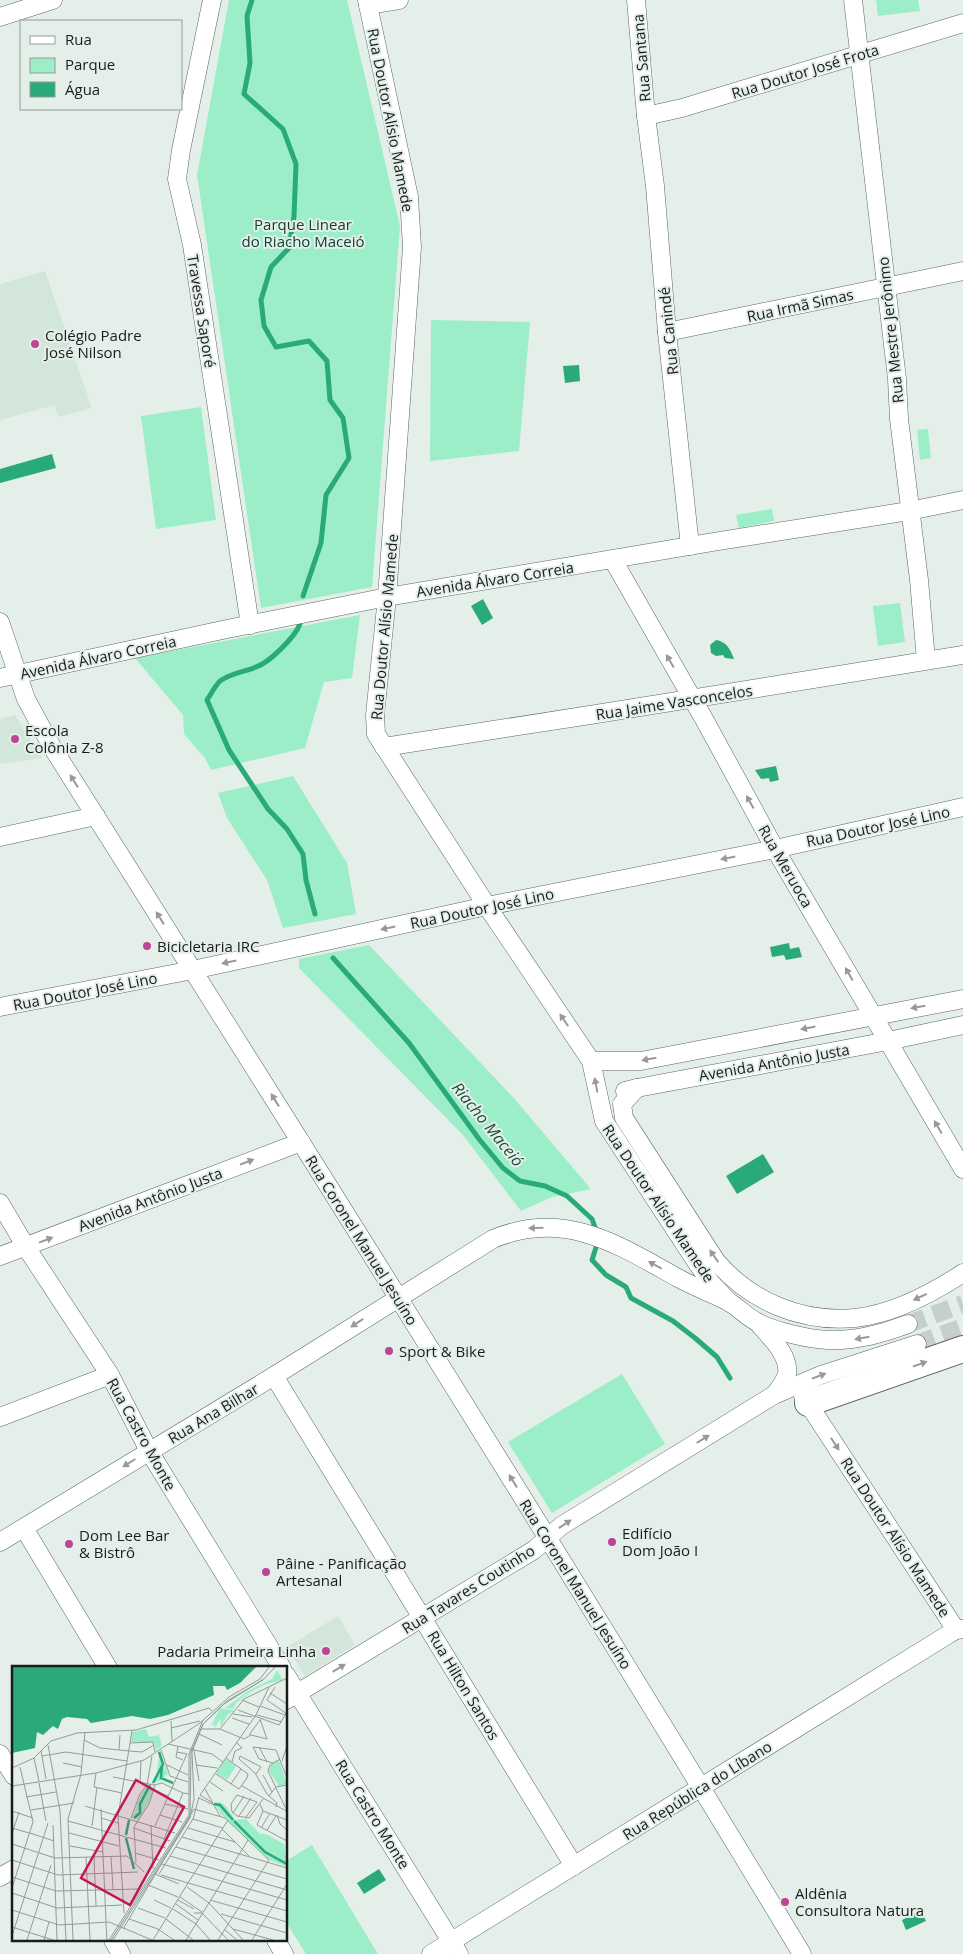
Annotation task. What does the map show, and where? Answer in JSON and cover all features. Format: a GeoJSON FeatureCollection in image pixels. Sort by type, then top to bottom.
{"type":"FeatureCollection","features":[{"type":"Feature","properties":{"kind":"highway"},"geometry":{"type":"LineString","coordinates":[[808,1403],[963,1349]]}},
{"type":"Feature","properties":{"kind":"street"},"geometry":{"type":"LineString","coordinates":[[0,17],[53,0]]}},
{"type":"Feature","properties":{"kind":"street","name":"Travessa Saporé"},"geometry":{"type":"LineString","coordinates":[[212,0],[177,179],[192,245],[250,625]]}},
{"type":"Feature","properties":{"kind":"street"},"geometry":{"type":"LineString","coordinates":[[368,2],[399,0]]}},
{"type":"Feature","properties":{"kind":"street","name":"Rua Santana"},"geometry":{"type":"LineString","coordinates":[[636,0],[646,116]]}},
{"type":"Feature","properties":{"kind":"street","name":"Rua Mestre Jerônimo"},"geometry":{"type":"LineString","coordinates":[[853,0],[897,379],[898,418],[919,580],[926,660]]}},
{"type":"Feature","properties":{"kind":"street","name":"Rua Doutor Alísio Mamede"},"geometry":{"type":"LineString","coordinates":[[368,2],[409,197],[412,247],[387,597],[375,715],[376,734],[486,906],[591,1061],[604,1121],[697,1263],[711,1283],[730,1303]]}},
{"type":"Feature","properties":{"kind":"street","name":"Rua Doutor José Frota"},"geometry":{"type":"LineString","coordinates":[[646,116],[682,108],[963,23]]}},
{"type":"Feature","properties":{"kind":"street","name":"Rua Canindé"},"geometry":{"type":"LineString","coordinates":[[646,116],[655,186],[667,332],[690,546]]}},
{"type":"Feature","properties":{"kind":"street","name":"Rua Irmã Simas"},"geometry":{"type":"LineString","coordinates":[[667,332],[963,271]]}},
{"type":"Feature","properties":{"kind":"street","name":"Avenida Álvaro Correia"},"geometry":{"type":"LineString","coordinates":[[0,678],[387,597],[910,511],[963,500]]}},
{"type":"Feature","properties":{"kind":"street","name":"Rua Meruoca"},"geometry":{"type":"LineString","coordinates":[[613,560],[775,848],[963,1169]]}},
{"type":"Feature","properties":{"kind":"street","name":"Rua Coronel Manuel Jesuíno"},"geometry":{"type":"LineString","coordinates":[[0,622],[26,699],[52,747],[548,1538],[802,1954]]}},
{"type":"Feature","properties":{"kind":"street","name":"Rua Jaime Vasconcelos"},"geometry":{"type":"LineString","coordinates":[[384,747],[963,655]]}},
{"type":"Feature","properties":{"kind":"street","name":"Rua Doutor José Lino"},"geometry":{"type":"LineString","coordinates":[[0,1007],[193,970],[486,906],[775,848],[963,807]]}},
{"type":"Feature","properties":{"kind":"street"},"geometry":{"type":"LineString","coordinates":[[0,837],[96,816]]}},
{"type":"Feature","properties":{"kind":"street","name":"Avenida Antônio Justa"},"geometry":{"type":"LineString","coordinates":[[591,1061],[641,1061],[963,999]]}},
{"type":"Feature","properties":{"kind":"street","name":"Avenida Antônio Justa"},"geometry":{"type":"LineString","coordinates":[[604,1121],[605,1106],[614,1096],[637,1088],[963,1025]]}},
{"type":"Feature","properties":{"kind":"street","name":"Rua Doutor Alísio Mamede"},"geometry":{"type":"LineString","coordinates":[[637,1088],[622,1104],[624,1118],[716,1261],[727,1274],[748,1291],[775,1306],[801,1314],[830,1318],[855,1318],[900,1306],[963,1274]]}},
{"type":"Feature","properties":{"kind":"street","name":"Avenida Antônio Justa"},"geometry":{"type":"LineString","coordinates":[[0,1256],[300,1142]]}},
{"type":"Feature","properties":{"kind":"street","name":"Rua Castro Monte"},"geometry":{"type":"LineString","coordinates":[[0,1203],[26,1247],[110,1375],[149,1451],[281,1666]]}},
{"type":"Feature","properties":{"kind":"street","name":"Rua Ana Bilhar"},"geometry":{"type":"LineString","coordinates":[[0,1542],[274,1376],[493,1239],[509,1232],[523,1228],[549,1227],[585,1232],[618,1244],[686,1282],[730,1303]]}},
{"type":"Feature","properties":{"kind":"street"},"geometry":{"type":"LineString","coordinates":[[730,1303],[758,1322],[779,1330],[825,1340],[857,1340],[908,1324]]}},
{"type":"Feature","properties":{"kind":"street"},"geometry":{"type":"LineString","coordinates":[[758,1322],[776,1343],[786,1361],[787,1374],[782,1385],[774,1394]]}},
{"type":"Feature","properties":{"kind":"street","name":"Rua Tavares Coutinho"},"geometry":{"type":"LineString","coordinates":[[292,1697],[534,1550],[562,1526],[774,1394],[917,1344]]}},
{"type":"Feature","properties":{"kind":"street"},"geometry":{"type":"LineString","coordinates":[[0,1416],[110,1375]]}},
{"type":"Feature","properties":{"kind":"street","name":"Rua Hilton Santos"},"geometry":{"type":"LineString","coordinates":[[274,1376],[574,1866]]}},
{"type":"Feature","properties":{"kind":"street","name":"Rua Doutor Alísio Mamede"},"geometry":{"type":"LineString","coordinates":[[774,1394],[796,1392],[803,1395],[959,1629]]}},
{"type":"Feature","properties":{"kind":"street"},"geometry":{"type":"LineString","coordinates":[[24,1528],[107,1666]]}},
{"type":"Feature","properties":{"kind":"street","name":"Rua República do Líbano"},"geometry":{"type":"LineString","coordinates":[[431,1954],[455,1948],[574,1866],[959,1629]]}},
{"type":"Feature","properties":{"kind":"street","name":"Rua Castro Monte"},"geometry":{"type":"LineString","coordinates":[[288,1682],[292,1697],[455,1948]]}},
{"type":"Feature","properties":{"kind":"street"},"geometry":{"type":"LineString","coordinates":[[0,1754],[12,1773]]}},
{"type":"Feature","properties":{"kind":"street"},"geometry":{"type":"LineString","coordinates":[[0,1877],[12,1870]]}},
{"type":"Feature","properties":{"kind":"street"},"geometry":{"type":"LineString","coordinates":[[114,1942],[122,1954]]}},
{"type":"Feature","properties":{"kind":"street"},"geometry":{"type":"LineString","coordinates":[[277,1942],[284,1954]]}},
{"type":"Feature","properties":{"kind":"shaded area","name":"Colégio Padre José Nilson"},"geometry":{"type":"Polygon","coordinates":[[[45,271],[92,408],[58,417],[55,405],[0,420],[0,284],[45,271]]]}},
{"type":"Feature","properties":{"kind":"shaded area","name":"Escola Colônia Z-8"},"geometry":{"type":"Polygon","coordinates":[[[15,715],[42,758],[0,764],[0,719],[15,715]]]}},
{"type":"Feature","properties":{"kind":"shaded area"},"geometry":{"type":"Polygon","coordinates":[[[338,1616],[355,1645],[305,1676],[287,1647],[338,1616]]]}},
{"type":"Feature","properties":{"kind":"green space","name":"Parque Linear do Riacho Maceió"},"geometry":{"type":"Polygon","coordinates":[[[229,0],[347,0],[400,226],[372,587],[261,608],[197,175],[229,0]]]}},
{"type":"Feature","properties":{"kind":"green space"},"geometry":{"type":"Polygon","coordinates":[[[876,0],[918,0],[920,11],[878,16],[876,0]]]}},
{"type":"Feature","properties":{"kind":"green space"},"geometry":{"type":"Polygon","coordinates":[[[431,320],[530,322],[519,451],[430,461],[431,320]]]}},
{"type":"Feature","properties":{"kind":"green space"},"geometry":{"type":"Polygon","coordinates":[[[201,407],[216,520],[156,529],[141,416],[201,407]]]}},
{"type":"Feature","properties":{"kind":"green space"},"geometry":{"type":"Polygon","coordinates":[[[928,429],[931,458],[920,460],[917,430],[928,429]]]}},
{"type":"Feature","properties":{"kind":"green space"},"geometry":{"type":"Polygon","coordinates":[[[772,509],[774,521],[739,528],[736,515],[772,509]]]}},
{"type":"Feature","properties":{"kind":"green space"},"geometry":{"type":"Polygon","coordinates":[[[900,603],[905,642],[878,646],[873,606],[900,603]]]}},
{"type":"Feature","properties":{"kind":"green space"},"geometry":{"type":"Polygon","coordinates":[[[360,615],[352,678],[324,682],[305,748],[211,770],[205,758],[184,734],[183,715],[135,658],[360,615]]]}},
{"type":"Feature","properties":{"kind":"green space"},"geometry":{"type":"Polygon","coordinates":[[[293,776],[347,863],[356,914],[283,928],[267,880],[227,818],[218,793],[293,776]]]}},
{"type":"Feature","properties":{"kind":"green space"},"geometry":{"type":"Polygon","coordinates":[[[369,945],[511,1095],[591,1189],[552,1197],[521,1211],[463,1135],[299,968],[299,959],[369,945]]]}},
{"type":"Feature","properties":{"kind":"green space"},"geometry":{"type":"Polygon","coordinates":[[[622,1374],[665,1444],[552,1513],[508,1442],[622,1374]]]}},
{"type":"Feature","properties":{"kind":"green space"},"geometry":{"type":"Polygon","coordinates":[[[312,1845],[378,1954],[306,1954],[288,1925],[288,1860],[312,1845]]]}},
{"type":"Feature","properties":{"kind":"water"},"geometry":{"type":"Polygon","coordinates":[[[579,365],[580,381],[565,383],[563,366],[579,365]]]}},
{"type":"Feature","properties":{"kind":"water"},"geometry":{"type":"Polygon","coordinates":[[[52,454],[56,468],[0,483],[0,469],[52,454]]]}},
{"type":"Feature","properties":{"kind":"water"},"geometry":{"type":"Polygon","coordinates":[[[483,599],[493,618],[482,625],[471,606],[483,599]]]}},
{"type":"Feature","properties":{"kind":"water"},"geometry":{"type":"Polygon","coordinates":[[[716,640],[728,646],[734,659],[725,658],[723,655],[716,656],[711,653],[710,645],[716,640]]]}},
{"type":"Feature","properties":{"kind":"water"},"geometry":{"type":"Polygon","coordinates":[[[776,766],[779,780],[770,782],[769,778],[761,779],[755,770],[776,766]]]}},
{"type":"Feature","properties":{"kind":"water"},"geometry":{"type":"Polygon","coordinates":[[[789,943],[790,949],[799,947],[802,957],[786,960],[784,955],[772,957],[770,947],[789,943]]]}},
{"type":"Feature","properties":{"kind":"water"},"geometry":{"type":"Polygon","coordinates":[[[763,1154],[774,1172],[737,1194],[726,1176],[763,1154]]]}},
{"type":"Feature","properties":{"kind":"water"},"geometry":{"type":"Polygon","coordinates":[[[379,1869],[386,1880],[364,1894],[357,1883],[379,1869]]]}},
{"type":"Feature","properties":{"kind":"water"},"geometry":{"type":"Polygon","coordinates":[[[921,1911],[926,1921],[906,1930],[902,1920],[921,1911]]]}},
{"type":"Feature","properties":{"kind":"waterway","name":"Riacho Maceió"},"geometry":{"type":"LineString","coordinates":[[252,0],[247,16],[250,63],[244,94],[283,129],[296,164],[294,216],[289,248],[271,267],[261,300],[264,326],[276,347],[309,341],[327,361],[330,400],[343,418],[349,458],[326,495],[321,543],[303,596]]}},
{"type":"Feature","properties":{"kind":"waterway","name":"Riacho Maceió"},"geometry":{"type":"LineString","coordinates":[[300,624],[293,636],[268,660],[261,665],[220,681],[207,700],[229,750],[268,809],[287,829],[303,854],[306,880],[315,914]]}},
{"type":"Feature","properties":{"kind":"waterway","name":"Riacho Maceió"},"geometry":{"type":"LineString","coordinates":[[333,958],[409,1043],[479,1139],[503,1168],[520,1181],[545,1186],[567,1196],[592,1219],[597,1233]]}},
{"type":"Feature","properties":{"kind":"waterway","name":"Riacho Maceió"},"geometry":{"type":"LineString","coordinates":[[598,1241],[592,1260],[606,1275],[626,1287],[631,1298],[673,1321],[695,1338],[717,1357],[730,1378]]}},
{"type":"Feature","properties":{"kind":"tunnel"},"geometry":{"type":"LineString","coordinates":[[908,1324],[963,1304]]}},
{"type":"Feature","properties":{"kind":"tunnel"},"geometry":{"type":"LineString","coordinates":[[917,1344],[963,1327]]}},
{"type":"Feature","properties":{"kind":"place","name":"Colégio Padre José Nilson"},"geometry":{"type":"Point","coordinates":[35,344]}},
{"type":"Feature","properties":{"kind":"place","name":"Escola Colônia Z-8"},"geometry":{"type":"Point","coordinates":[15,739]}},
{"type":"Feature","properties":{"kind":"place","name":"Bicicletaria IRC"},"geometry":{"type":"Point","coordinates":[147,946]}},
{"type":"Feature","properties":{"kind":"place","name":"Sport & Bike"},"geometry":{"type":"Point","coordinates":[389,1351]}},
{"type":"Feature","properties":{"kind":"place","name":"Edifício Dom João I"},"geometry":{"type":"Point","coordinates":[612,1542]}},
{"type":"Feature","properties":{"kind":"place","name":"Dom Lee Bar & Bistrô"},"geometry":{"type":"Point","coordinates":[69,1544]}},
{"type":"Feature","properties":{"kind":"place","name":"Pâine - Panificação Artesanal"},"geometry":{"type":"Point","coordinates":[266,1572]}},
{"type":"Feature","properties":{"kind":"place","name":"Padaria Primeira Linha"},"geometry":{"type":"Point","coordinates":[326,1651]}},
{"type":"Feature","properties":{"kind":"place","name":"Aldênia Consultora Natura"},"geometry":{"type":"Point","coordinates":[785,1902]}}]}
